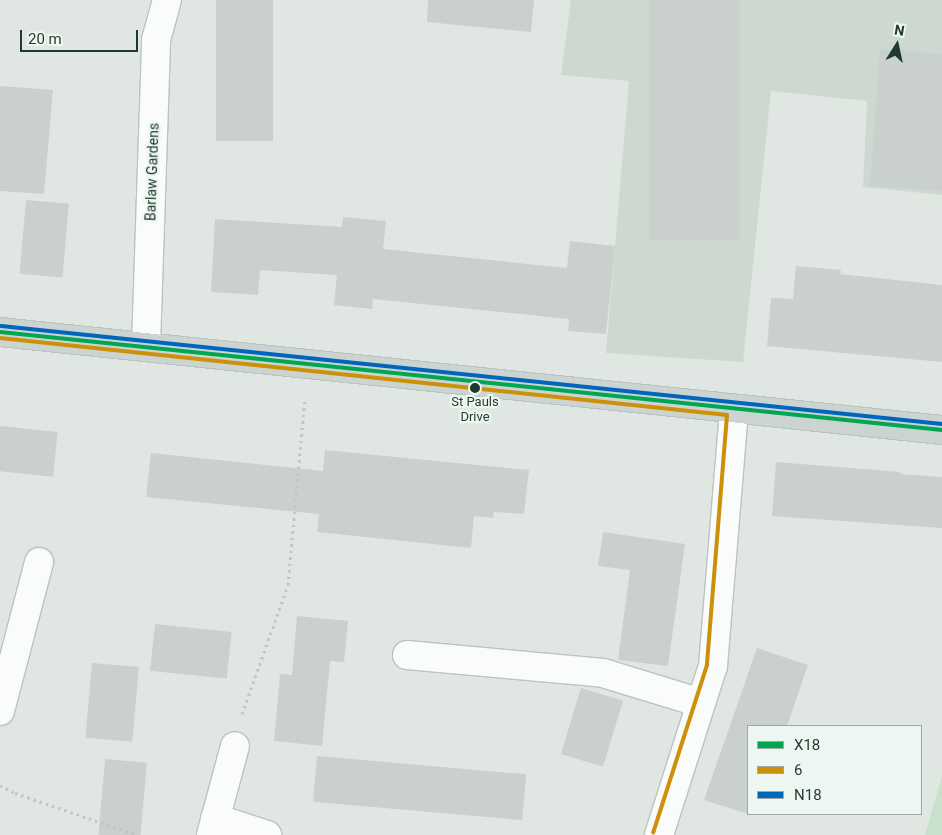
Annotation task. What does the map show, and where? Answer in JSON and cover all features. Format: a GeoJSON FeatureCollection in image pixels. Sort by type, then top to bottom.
{"type":"FeatureCollection","features":[{"type":"Feature","properties":{"kind":"main road"},"geometry":{"type":"LineString","coordinates":[[0,332],[942,430]]}},
{"type":"Feature","properties":{"kind":"street","name":"Barlaw Gardens"},"geometry":{"type":"LineString","coordinates":[[146,346],[156,40],[167,0]]}},
{"type":"Feature","properties":{"kind":"street"},"geometry":{"type":"LineString","coordinates":[[659,835],[713,666],[734,409]]}},
{"type":"Feature","properties":{"kind":"street"},"geometry":{"type":"LineString","coordinates":[[0,711],[39,562]]}},
{"type":"Feature","properties":{"kind":"street"},"geometry":{"type":"LineString","coordinates":[[407,655],[603,673],[701,703]]}},
{"type":"Feature","properties":{"kind":"street"},"geometry":{"type":"LineString","coordinates":[[235,746],[213,827],[267,835]]}},
{"type":"Feature","properties":{"kind":"path"},"geometry":{"type":"LineString","coordinates":[[235,746],[243,709],[288,585],[308,363]]}},
{"type":"Feature","properties":{"kind":"path"},"geometry":{"type":"LineString","coordinates":[[0,785],[15,793],[138,835]]}},
{"type":"Feature","properties":{"kind":"shaded area"},"geometry":{"type":"Polygon","coordinates":[[[571,0],[942,0],[942,195],[863,187],[867,101],[771,91],[743,362],[606,353],[629,81],[561,75],[571,0]]]}},
{"type":"Feature","properties":{"kind":"green space"},"geometry":{"type":"Polygon","coordinates":[[[942,776],[942,835],[925,835],[942,776]]]}},
{"type":"Feature","properties":{"kind":"building"},"geometry":{"type":"Polygon","coordinates":[[[216,0],[273,0],[273,141],[216,141],[216,0]]]}},
{"type":"Feature","properties":{"kind":"building"},"geometry":{"type":"Polygon","coordinates":[[[428,0],[534,0],[531,32],[427,22],[428,0]]]}},
{"type":"Feature","properties":{"kind":"building"},"geometry":{"type":"Polygon","coordinates":[[[649,0],[740,0],[740,240],[649,240],[649,0]]]}},
{"type":"Feature","properties":{"kind":"building"},"geometry":{"type":"Polygon","coordinates":[[[880,49],[942,54],[942,191],[870,186],[880,49]]]}},
{"type":"Feature","properties":{"kind":"building"},"geometry":{"type":"Polygon","coordinates":[[[0,86],[53,90],[44,194],[0,191],[0,86]]]}},
{"type":"Feature","properties":{"kind":"building"},"geometry":{"type":"Polygon","coordinates":[[[26,200],[69,204],[62,277],[20,274],[26,200]]]}},
{"type":"Feature","properties":{"kind":"building"},"geometry":{"type":"Polygon","coordinates":[[[343,217],[386,221],[383,249],[567,268],[570,241],[615,246],[606,334],[568,331],[569,319],[373,299],[372,309],[334,305],[337,275],[260,270],[258,295],[211,292],[215,219],[342,227],[343,217]]]}},
{"type":"Feature","properties":{"kind":"building"},"geometry":{"type":"Polygon","coordinates":[[[796,266],[841,270],[840,274],[942,285],[942,362],[767,346],[771,298],[793,299],[796,266]]]}},
{"type":"Feature","properties":{"kind":"building"},"geometry":{"type":"Polygon","coordinates":[[[0,426],[58,432],[53,477],[0,471],[0,426]]]}},
{"type":"Feature","properties":{"kind":"building"},"geometry":{"type":"Polygon","coordinates":[[[325,450],[529,470],[524,514],[494,512],[493,518],[474,516],[471,548],[317,532],[319,514],[146,497],[151,453],[323,471],[325,450]]]}},
{"type":"Feature","properties":{"kind":"building"},"geometry":{"type":"Polygon","coordinates":[[[776,462],[942,477],[942,528],[772,516],[776,462]]]}},
{"type":"Feature","properties":{"kind":"building"},"geometry":{"type":"Polygon","coordinates":[[[603,532],[685,544],[668,666],[618,660],[630,570],[598,566],[603,532]]]}},
{"type":"Feature","properties":{"kind":"building"},"geometry":{"type":"Polygon","coordinates":[[[297,616],[348,621],[344,662],[330,661],[322,746],[274,741],[280,674],[292,675],[297,616]]]}},
{"type":"Feature","properties":{"kind":"building"},"geometry":{"type":"Polygon","coordinates":[[[155,624],[232,632],[227,679],[150,671],[155,624]]]}},
{"type":"Feature","properties":{"kind":"building"},"geometry":{"type":"Polygon","coordinates":[[[757,648],[808,665],[787,725],[747,725],[747,814],[704,800],[757,648]]]}},
{"type":"Feature","properties":{"kind":"building"},"geometry":{"type":"Polygon","coordinates":[[[92,663],[139,667],[132,742],[85,738],[92,663]]]}},
{"type":"Feature","properties":{"kind":"building"},"geometry":{"type":"Polygon","coordinates":[[[581,688],[623,701],[603,767],[561,754],[581,688]]]}},
{"type":"Feature","properties":{"kind":"building"},"geometry":{"type":"Polygon","coordinates":[[[317,756],[526,774],[522,820],[313,802],[317,756]]]}},
{"type":"Feature","properties":{"kind":"building"},"geometry":{"type":"Polygon","coordinates":[[[105,759],[147,763],[141,835],[98,835],[105,759]]]}},
{"type":"Feature","properties":{"kind":"transit line","name":"N18"},"geometry":{"type":"LineString","coordinates":[[1,326],[942,424]]}},
{"type":"Feature","properties":{"kind":"transit line","name":"X18"},"geometry":{"type":"LineString","coordinates":[[0,332],[942,430]]}},
{"type":"Feature","properties":{"kind":"transit line","name":"6"},"geometry":{"type":"LineString","coordinates":[[0,338],[727,415],[707,665],[653,833]]}},
{"type":"Feature","properties":{"kind":"place","name":"St Pauls Drive"},"geometry":{"type":"Point","coordinates":[475,388]}}]}
